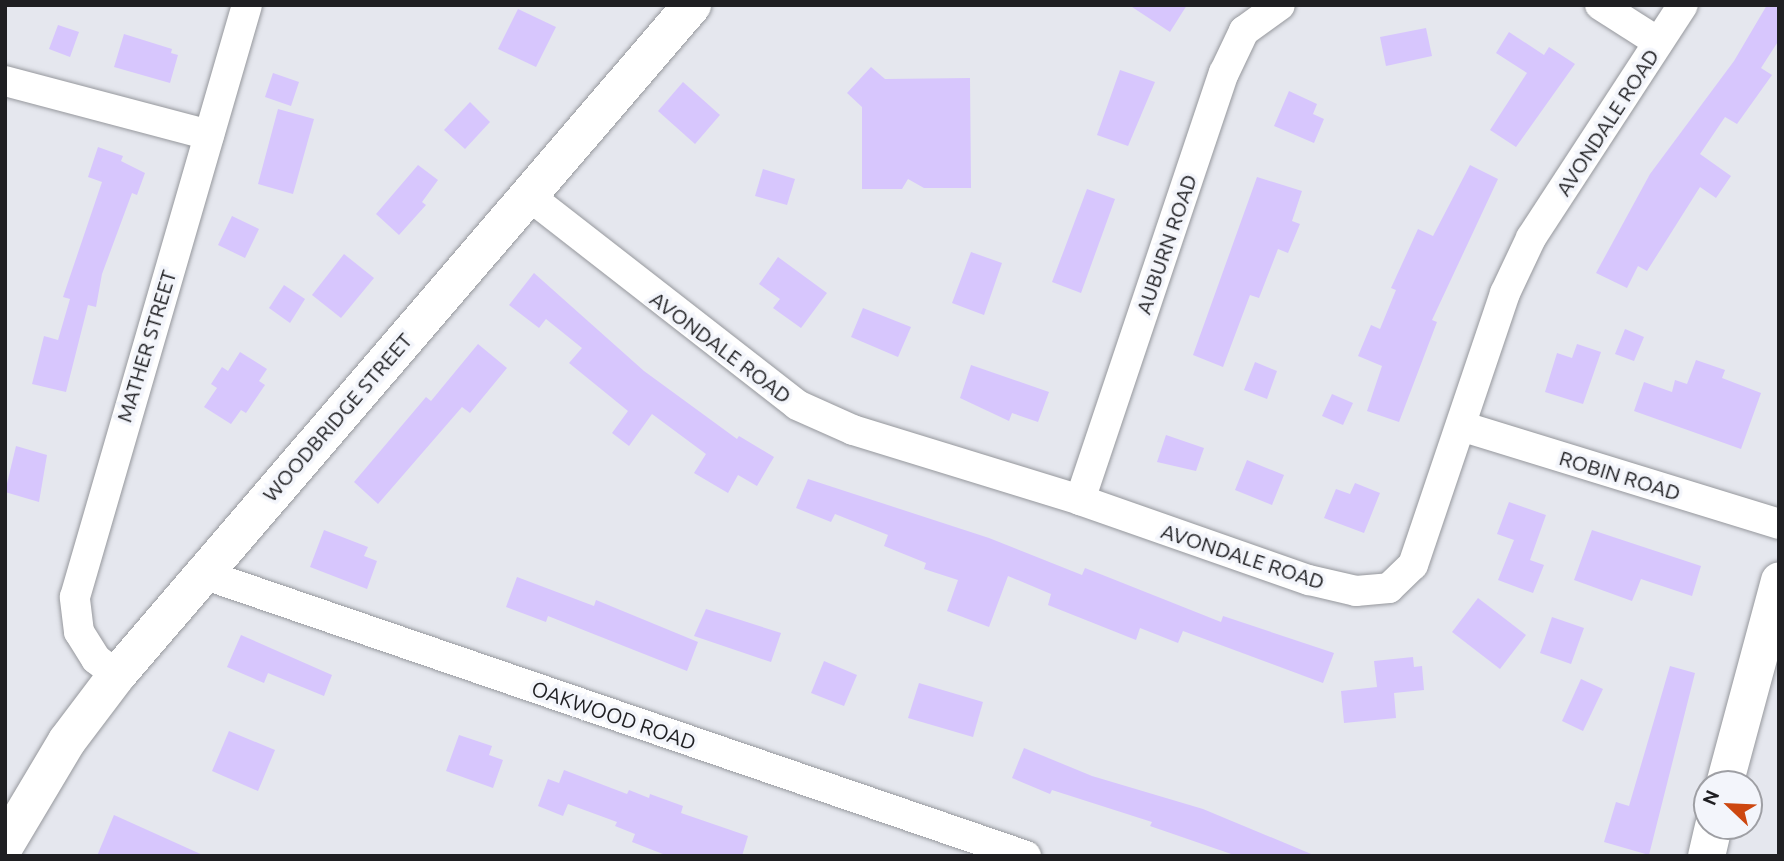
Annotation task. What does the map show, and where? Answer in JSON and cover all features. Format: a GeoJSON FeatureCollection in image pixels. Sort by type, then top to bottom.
{"type":"FeatureCollection","features":[{"type":"Feature","properties":{"kind":"main road","name":"WOODBRIDGE STREET"},"geometry":{"type":"LineString","coordinates":[[5,845],[67,741],[117,675],[692,5]]}},
{"type":"Feature","properties":{"kind":"street","name":"MATHER STREET"},"geometry":{"type":"LineString","coordinates":[[117,675],[96,659],[79,632],[75,597],[247,5]]}},
{"type":"Feature","properties":{"kind":"street","name":"AUBURN ROAD"},"geometry":{"type":"LineString","coordinates":[[1080,500],[1224,74],[1244,31],[1280,5]]}},
{"type":"Feature","properties":{"kind":"street"},"geometry":{"type":"LineString","coordinates":[[1600,5],[1658,42]]}},
{"type":"Feature","properties":{"kind":"street","name":"AVONDALE ROAD"},"geometry":{"type":"LineString","coordinates":[[529,196],[797,405],[853,430],[1080,500],[1309,580],[1356,592],[1389,588],[1413,565],[1505,293],[1531,239],[1683,5]]}},
{"type":"Feature","properties":{"kind":"street"},"geometry":{"type":"LineString","coordinates":[[5,81],[209,135]]}},
{"type":"Feature","properties":{"kind":"street","name":"ROBIN ROAD"},"geometry":{"type":"LineString","coordinates":[[1461,426],[1779,524]]}},
{"type":"Feature","properties":{"kind":"street","name":"OAKWOOD ROAD"},"geometry":{"type":"LineString","coordinates":[[203,573],[1026,856]]}},
{"type":"Feature","properties":{"kind":"street"},"geometry":{"type":"LineString","coordinates":[[1728,770],[1779,580]]}},
{"type":"Feature","properties":{"kind":"building"},"geometry":{"type":"Polygon","coordinates":[[[1129,5],[1187,5],[1170,32],[1129,5]]]}},
{"type":"Feature","properties":{"kind":"building"},"geometry":{"type":"Polygon","coordinates":[[[1767,5],[1779,5],[1779,40],[1761,68],[1772,75],[1737,124],[1725,117],[1700,154],[1731,176],[1716,198],[1700,187],[1647,271],[1638,266],[1627,288],[1596,273],[1650,174],[1734,61],[1767,5]]]}},
{"type":"Feature","properties":{"kind":"building"},"geometry":{"type":"Polygon","coordinates":[[[518,9],[556,27],[536,67],[498,49],[518,9]]]}},
{"type":"Feature","properties":{"kind":"building"},"geometry":{"type":"Polygon","coordinates":[[[58,25],[79,32],[70,57],[49,49],[58,25]]]}},
{"type":"Feature","properties":{"kind":"building"},"geometry":{"type":"Polygon","coordinates":[[[1426,28],[1432,56],[1386,66],[1380,37],[1426,28]]]}},
{"type":"Feature","properties":{"kind":"building"},"geometry":{"type":"Polygon","coordinates":[[[1509,32],[1544,55],[1549,47],[1575,64],[1516,147],[1490,130],[1527,73],[1496,53],[1509,32]]]}},
{"type":"Feature","properties":{"kind":"building"},"geometry":{"type":"Polygon","coordinates":[[[124,34],[172,49],[171,53],[178,55],[170,83],[114,67],[124,34]]]}},
{"type":"Feature","properties":{"kind":"building"},"geometry":{"type":"Polygon","coordinates":[[[871,67],[885,79],[970,78],[971,188],[924,188],[908,179],[902,189],[862,189],[862,107],[847,93],[871,67]]]}},
{"type":"Feature","properties":{"kind":"building"},"geometry":{"type":"Polygon","coordinates":[[[1120,70],[1155,82],[1128,146],[1097,135],[1120,70]]]}},
{"type":"Feature","properties":{"kind":"building"},"geometry":{"type":"Polygon","coordinates":[[[273,73],[299,82],[291,106],[265,97],[273,73]]]}},
{"type":"Feature","properties":{"kind":"building"},"geometry":{"type":"Polygon","coordinates":[[[683,82],[720,115],[695,144],[658,111],[683,82]]]}},
{"type":"Feature","properties":{"kind":"building"},"geometry":{"type":"Polygon","coordinates":[[[1289,91],[1317,104],[1313,114],[1324,119],[1314,143],[1274,126],[1289,91]]]}},
{"type":"Feature","properties":{"kind":"building"},"geometry":{"type":"Polygon","coordinates":[[[470,102],[490,122],[465,149],[444,130],[470,102]]]}},
{"type":"Feature","properties":{"kind":"building"},"geometry":{"type":"Polygon","coordinates":[[[278,109],[314,119],[293,194],[258,184],[278,109]]]}},
{"type":"Feature","properties":{"kind":"building"},"geometry":{"type":"Polygon","coordinates":[[[98,147],[123,156],[121,161],[145,173],[137,195],[132,193],[102,274],[96,307],[88,305],[66,392],[32,384],[44,336],[58,340],[70,299],[63,297],[102,182],[88,177],[98,147]]]}},
{"type":"Feature","properties":{"kind":"building"},"geometry":{"type":"Polygon","coordinates":[[[418,165],[438,180],[422,202],[426,205],[399,235],[376,214],[418,165]]]}},
{"type":"Feature","properties":{"kind":"building"},"geometry":{"type":"Polygon","coordinates":[[[1470,165],[1498,179],[1432,320],[1437,322],[1399,422],[1367,411],[1382,366],[1358,356],[1371,325],[1380,329],[1396,290],[1391,288],[1418,229],[1433,236],[1470,165]]]}},
{"type":"Feature","properties":{"kind":"building"},"geometry":{"type":"Polygon","coordinates":[[[763,169],[795,179],[787,205],[755,196],[763,169]]]}},
{"type":"Feature","properties":{"kind":"building"},"geometry":{"type":"Polygon","coordinates":[[[1257,177],[1302,191],[1292,221],[1300,224],[1288,253],[1278,249],[1259,298],[1250,295],[1223,367],[1193,355],[1257,177]]]}},
{"type":"Feature","properties":{"kind":"building"},"geometry":{"type":"Polygon","coordinates":[[[1087,189],[1115,199],[1081,293],[1052,282],[1087,189]]]}},
{"type":"Feature","properties":{"kind":"building"},"geometry":{"type":"Polygon","coordinates":[[[232,216],[259,229],[245,258],[218,245],[232,216]]]}},
{"type":"Feature","properties":{"kind":"building"},"geometry":{"type":"Polygon","coordinates":[[[971,252],[1002,263],[984,315],[952,303],[971,252]]]}},
{"type":"Feature","properties":{"kind":"building"},"geometry":{"type":"Polygon","coordinates":[[[344,254],[374,278],[341,318],[312,295],[344,254]]]}},
{"type":"Feature","properties":{"kind":"building"},"geometry":{"type":"Polygon","coordinates":[[[778,257],[827,293],[801,328],[773,308],[780,299],[759,284],[778,257]]]}},
{"type":"Feature","properties":{"kind":"building"},"geometry":{"type":"Polygon","coordinates":[[[534,273],[644,371],[737,439],[739,436],[774,457],[757,486],[738,475],[728,493],[694,473],[706,454],[652,414],[629,446],[612,433],[628,411],[569,363],[582,348],[546,319],[539,328],[509,305],[534,273]]]}},
{"type":"Feature","properties":{"kind":"building"},"geometry":{"type":"Polygon","coordinates":[[[284,285],[305,299],[290,323],[269,308],[284,285]]]}},
{"type":"Feature","properties":{"kind":"building"},"geometry":{"type":"Polygon","coordinates":[[[863,308],[911,327],[898,357],[851,337],[863,308]]]}},
{"type":"Feature","properties":{"kind":"building"},"geometry":{"type":"Polygon","coordinates":[[[1625,329],[1644,337],[1634,361],[1615,354],[1625,329]]]}},
{"type":"Feature","properties":{"kind":"building"},"geometry":{"type":"Polygon","coordinates":[[[478,344],[507,368],[470,413],[462,407],[378,504],[354,482],[426,397],[431,401],[478,344]]]}},
{"type":"Feature","properties":{"kind":"building"},"geometry":{"type":"Polygon","coordinates":[[[1577,344],[1601,352],[1583,404],[1545,392],[1557,353],[1572,358],[1577,344]]]}},
{"type":"Feature","properties":{"kind":"building"},"geometry":{"type":"Polygon","coordinates":[[[240,352],[267,369],[259,381],[265,385],[246,413],[241,410],[231,424],[204,407],[217,388],[211,384],[222,367],[228,371],[240,352]]]}},
{"type":"Feature","properties":{"kind":"building"},"geometry":{"type":"Polygon","coordinates":[[[1696,360],[1725,370],[1722,378],[1761,393],[1741,449],[1634,411],[1644,382],[1672,392],[1675,380],[1687,384],[1696,360]]]}},
{"type":"Feature","properties":{"kind":"building"},"geometry":{"type":"Polygon","coordinates":[[[1255,362],[1277,371],[1267,399],[1244,390],[1255,362]]]}},
{"type":"Feature","properties":{"kind":"building"},"geometry":{"type":"Polygon","coordinates":[[[971,365],[1049,392],[1038,422],[1012,413],[1009,421],[960,398],[971,365]]]}},
{"type":"Feature","properties":{"kind":"building"},"geometry":{"type":"Polygon","coordinates":[[[1332,394],[1353,403],[1343,425],[1322,416],[1332,394]]]}},
{"type":"Feature","properties":{"kind":"building"},"geometry":{"type":"Polygon","coordinates":[[[1166,435],[1204,448],[1196,471],[1157,462],[1166,435]]]}},
{"type":"Feature","properties":{"kind":"building"},"geometry":{"type":"Polygon","coordinates":[[[16,446],[47,455],[39,502],[5,492],[16,446]]]}},
{"type":"Feature","properties":{"kind":"building"},"geometry":{"type":"Polygon","coordinates":[[[1247,460],[1284,475],[1272,505],[1235,490],[1247,460]]]}},
{"type":"Feature","properties":{"kind":"building"},"geometry":{"type":"Polygon","coordinates":[[[808,479],[989,538],[1082,575],[1085,568],[1221,622],[1223,616],[1334,653],[1323,683],[1183,631],[1178,643],[1140,628],[1136,640],[1048,605],[1051,594],[1008,576],[989,627],[947,611],[958,580],[924,569],[926,563],[884,546],[888,535],[835,514],[831,522],[796,508],[808,479]]]}},
{"type":"Feature","properties":{"kind":"building"},"geometry":{"type":"Polygon","coordinates":[[[1355,483],[1380,493],[1364,533],[1324,518],[1336,489],[1350,494],[1355,483]]]}},
{"type":"Feature","properties":{"kind":"building"},"geometry":{"type":"Polygon","coordinates":[[[1509,502],[1546,515],[1530,560],[1544,565],[1533,593],[1498,580],[1514,540],[1497,534],[1509,502]]]}},
{"type":"Feature","properties":{"kind":"building"},"geometry":{"type":"Polygon","coordinates":[[[324,530],[368,547],[364,556],[377,561],[367,589],[310,567],[324,530]]]}},
{"type":"Feature","properties":{"kind":"building"},"geometry":{"type":"Polygon","coordinates":[[[1592,530],[1701,566],[1692,596],[1641,579],[1632,601],[1574,580],[1592,530]]]}},
{"type":"Feature","properties":{"kind":"building"},"geometry":{"type":"Polygon","coordinates":[[[517,577],[594,606],[596,600],[698,642],[687,671],[548,616],[546,622],[506,607],[517,577]]]}},
{"type":"Feature","properties":{"kind":"building"},"geometry":{"type":"Polygon","coordinates":[[[1478,598],[1526,635],[1500,669],[1452,632],[1478,598]]]}},
{"type":"Feature","properties":{"kind":"building"},"geometry":{"type":"Polygon","coordinates":[[[706,609],[781,633],[771,662],[694,636],[706,609]]]}},
{"type":"Feature","properties":{"kind":"building"},"geometry":{"type":"Polygon","coordinates":[[[1552,617],[1584,628],[1571,664],[1540,653],[1552,617]]]}},
{"type":"Feature","properties":{"kind":"building"},"geometry":{"type":"Polygon","coordinates":[[[241,635],[332,675],[324,696],[268,673],[264,683],[227,667],[241,635]]]}},
{"type":"Feature","properties":{"kind":"building"},"geometry":{"type":"Polygon","coordinates":[[[1413,657],[1414,667],[1422,666],[1424,690],[1394,693],[1396,718],[1344,723],[1341,691],[1377,687],[1374,661],[1413,657]]]}},
{"type":"Feature","properties":{"kind":"building"},"geometry":{"type":"Polygon","coordinates":[[[824,661],[857,675],[844,706],[811,693],[824,661]]]}},
{"type":"Feature","properties":{"kind":"building"},"geometry":{"type":"Polygon","coordinates":[[[1670,666],[1695,673],[1649,855],[1604,842],[1616,802],[1629,806],[1670,666]]]}},
{"type":"Feature","properties":{"kind":"building"},"geometry":{"type":"Polygon","coordinates":[[[1581,679],[1603,689],[1583,731],[1562,721],[1581,679]]]}},
{"type":"Feature","properties":{"kind":"building"},"geometry":{"type":"Polygon","coordinates":[[[919,683],[983,702],[973,737],[908,718],[919,683]]]}},
{"type":"Feature","properties":{"kind":"building"},"geometry":{"type":"Polygon","coordinates":[[[229,731],[275,750],[258,791],[212,771],[229,731]]]}},
{"type":"Feature","properties":{"kind":"building"},"geometry":{"type":"Polygon","coordinates":[[[459,735],[492,746],[489,755],[503,760],[493,788],[446,771],[459,735]]]}},
{"type":"Feature","properties":{"kind":"building"},"geometry":{"type":"Polygon","coordinates":[[[1024,748],[1092,776],[1203,809],[1316,856],[1237,856],[1150,826],[1152,822],[1052,790],[1050,794],[1012,778],[1024,748]]]}},
{"type":"Feature","properties":{"kind":"building"},"geometry":{"type":"Polygon","coordinates":[[[564,770],[627,794],[629,790],[649,798],[650,794],[683,806],[681,813],[748,836],[742,856],[668,856],[632,842],[635,834],[615,826],[617,822],[568,804],[563,816],[538,806],[548,779],[559,783],[564,770]]]}},
{"type":"Feature","properties":{"kind":"building"},"geometry":{"type":"Polygon","coordinates":[[[114,815],[205,856],[97,856],[114,815]]]}}]}
